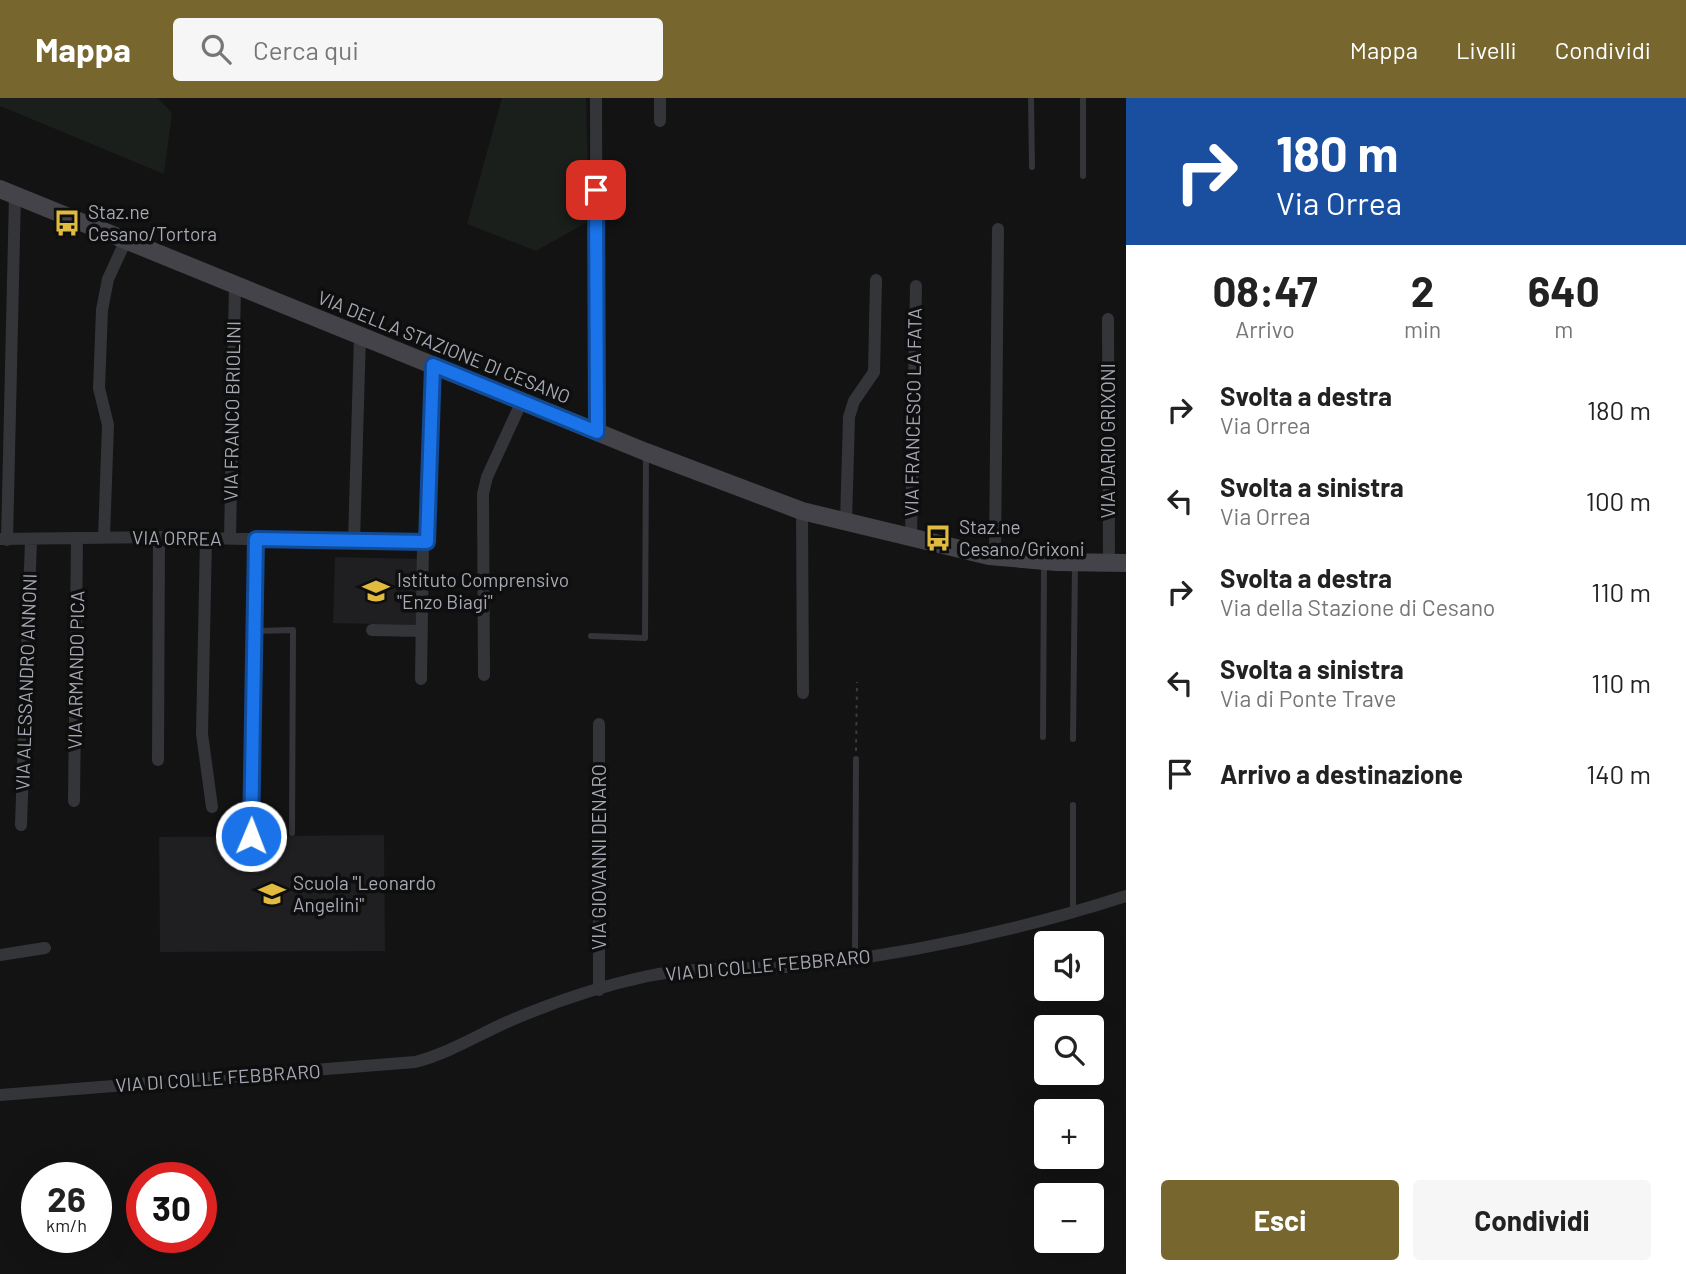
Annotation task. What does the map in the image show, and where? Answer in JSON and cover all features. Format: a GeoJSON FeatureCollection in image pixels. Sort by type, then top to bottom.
{"type":"FeatureCollection","features":[{"type":"Feature","properties":{"kind":"street"},"geometry":{"type":"LineString","coordinates":[[596,98],[597,432]]}},
{"type":"Feature","properties":{"kind":"street"},"geometry":{"type":"LineString","coordinates":[[660,98],[660,121]]}},
{"type":"Feature","properties":{"kind":"street"},"geometry":{"type":"LineString","coordinates":[[4,540],[8,192]]}},
{"type":"Feature","properties":{"kind":"street","name":"VIA DELLA STAZIONE DI CESANO"},"geometry":{"type":"LineString","coordinates":[[8,192],[646,452],[802,512],[995,557],[1044,562],[1117,563]]}},
{"type":"Feature","properties":{"kind":"street"},"geometry":{"type":"LineString","coordinates":[[995,557],[998,229]]}},
{"type":"Feature","properties":{"kind":"street"},"geometry":{"type":"LineString","coordinates":[[104,537],[108,425],[99,388],[102,310],[108,279],[126,240]]}},
{"type":"Feature","properties":{"kind":"street"},"geometry":{"type":"LineString","coordinates":[[846,523],[849,417],[854,401],[874,372],[876,280]]}},
{"type":"Feature","properties":{"kind":"street","name":"VIA FRANCO BRIOLINI"},"geometry":{"type":"LineString","coordinates":[[230,538],[234,284]]}},
{"type":"Feature","properties":{"kind":"street","name":"VIA FRANCESCO LA FATA"},"geometry":{"type":"LineString","coordinates":[[911,539],[916,286]]}},
{"type":"Feature","properties":{"kind":"street","name":"VIA DARIO GRIXONI"},"geometry":{"type":"LineString","coordinates":[[1108,319],[1117,563]]}},
{"type":"Feature","properties":{"kind":"street"},"geometry":{"type":"LineString","coordinates":[[354,542],[360,335]]}},
{"type":"Feature","properties":{"kind":"street"},"geometry":{"type":"LineString","coordinates":[[421,679],[423,543],[429,538],[433,365]]}},
{"type":"Feature","properties":{"kind":"street"},"geometry":{"type":"LineString","coordinates":[[484,675],[483,494],[487,477],[522,401]]}},
{"type":"Feature","properties":{"kind":"street"},"geometry":{"type":"LineString","coordinates":[[802,512],[803,693]]}},
{"type":"Feature","properties":{"kind":"street"},"geometry":{"type":"LineString","coordinates":[[158,760],[159,537]]}},
{"type":"Feature","properties":{"kind":"street","name":"VIA ORREA"},"geometry":{"type":"LineString","coordinates":[[4,540],[159,537],[423,543]]}},
{"type":"Feature","properties":{"kind":"street","name":"VIA ARMANDO PICA"},"geometry":{"type":"LineString","coordinates":[[74,802],[78,538]]}},
{"type":"Feature","properties":{"kind":"street"},"geometry":{"type":"LineString","coordinates":[[206,538],[202,737],[212,807]]}},
{"type":"Feature","properties":{"kind":"street"},"geometry":{"type":"LineString","coordinates":[[251,836],[256,539]]}},
{"type":"Feature","properties":{"kind":"street","name":"VIA ALESSANDRO ANNONI"},"geometry":{"type":"LineString","coordinates":[[21,825],[31,540]]}},
{"type":"Feature","properties":{"kind":"street"},"geometry":{"type":"LineString","coordinates":[[372,630],[422,631]]}},
{"type":"Feature","properties":{"kind":"street","name":"VIA GIOVANNI DENARO"},"geometry":{"type":"LineString","coordinates":[[599,990],[600,724]]}},
{"type":"Feature","properties":{"kind":"street","name":"VIA DI COLLE FEBBRARO"},"geometry":{"type":"LineString","coordinates":[[0,1095],[415,1062],[449,1051],[527,1014],[644,977],[697,968],[789,967],[855,959],[1023,927],[1126,896]]}},
{"type":"Feature","properties":{"kind":"street"},"geometry":{"type":"LineString","coordinates":[[0,955],[45,948]]}},
{"type":"Feature","properties":{"kind":"lane"},"geometry":{"type":"LineString","coordinates":[[1031,98],[1032,167]]}},
{"type":"Feature","properties":{"kind":"lane"},"geometry":{"type":"LineString","coordinates":[[1083,98],[1083,176]]}},
{"type":"Feature","properties":{"kind":"lane"},"geometry":{"type":"LineString","coordinates":[[591,636],[645,638],[646,452]]}},
{"type":"Feature","properties":{"kind":"lane"},"geometry":{"type":"LineString","coordinates":[[1043,737],[1044,562]]}},
{"type":"Feature","properties":{"kind":"lane"},"geometry":{"type":"LineString","coordinates":[[1073,739],[1075,563]]}},
{"type":"Feature","properties":{"kind":"lane"},"geometry":{"type":"LineString","coordinates":[[255,631],[293,630],[292,833]]}},
{"type":"Feature","properties":{"kind":"lane"},"geometry":{"type":"LineString","coordinates":[[855,959],[856,759]]}},
{"type":"Feature","properties":{"kind":"lane"},"geometry":{"type":"LineString","coordinates":[[1073,806],[1073,912]]}},
{"type":"Feature","properties":{"kind":"path"},"geometry":{"type":"LineString","coordinates":[[856,759],[857,682]]}},
{"type":"Feature","properties":{"kind":"shaded area"},"geometry":{"type":"Polygon","coordinates":[[[0,98],[158,98],[172,113],[164,174],[0,106],[0,98]]]}},
{"type":"Feature","properties":{"kind":"shaded area"},"geometry":{"type":"Polygon","coordinates":[[[502,98],[586,98],[589,221],[536,251],[467,224],[502,98]]]}},
{"type":"Feature","properties":{"kind":"shaded area","name":"Istituto Comprensivo \"Enzo Biagi\""},"geometry":{"type":"Polygon","coordinates":[[[335,557],[420,559],[418,625],[333,623],[335,557]]]}},
{"type":"Feature","properties":{"kind":"shaded area","name":"Scuola \"Leonardo Angelini\""},"geometry":{"type":"Polygon","coordinates":[[[384,835],[385,951],[160,952],[159,837],[384,835]]]}},
{"type":"Feature","properties":{"kind":"place","name":"Staz.ne Cesano/Tortora"},"geometry":{"type":"Point","coordinates":[67,223]}},
{"type":"Feature","properties":{"kind":"place","name":"Staz.ne Cesano/Grixoni"},"geometry":{"type":"Point","coordinates":[938,538]}},
{"type":"Feature","properties":{"kind":"place","name":"Istituto Comprensivo \"Enzo Biagi\""},"geometry":{"type":"Point","coordinates":[376,591]}},
{"type":"Feature","properties":{"kind":"place","name":"Scuola \"Leonardo Angelini\""},"geometry":{"type":"Point","coordinates":[272,894]}},
{"type":"Feature","properties":{"kind":"route"},"geometry":{"type":"LineString","coordinates":[[251,836],[256,539],[426,543],[429,538],[433,365],[597,432],[596,190]]}}]}
